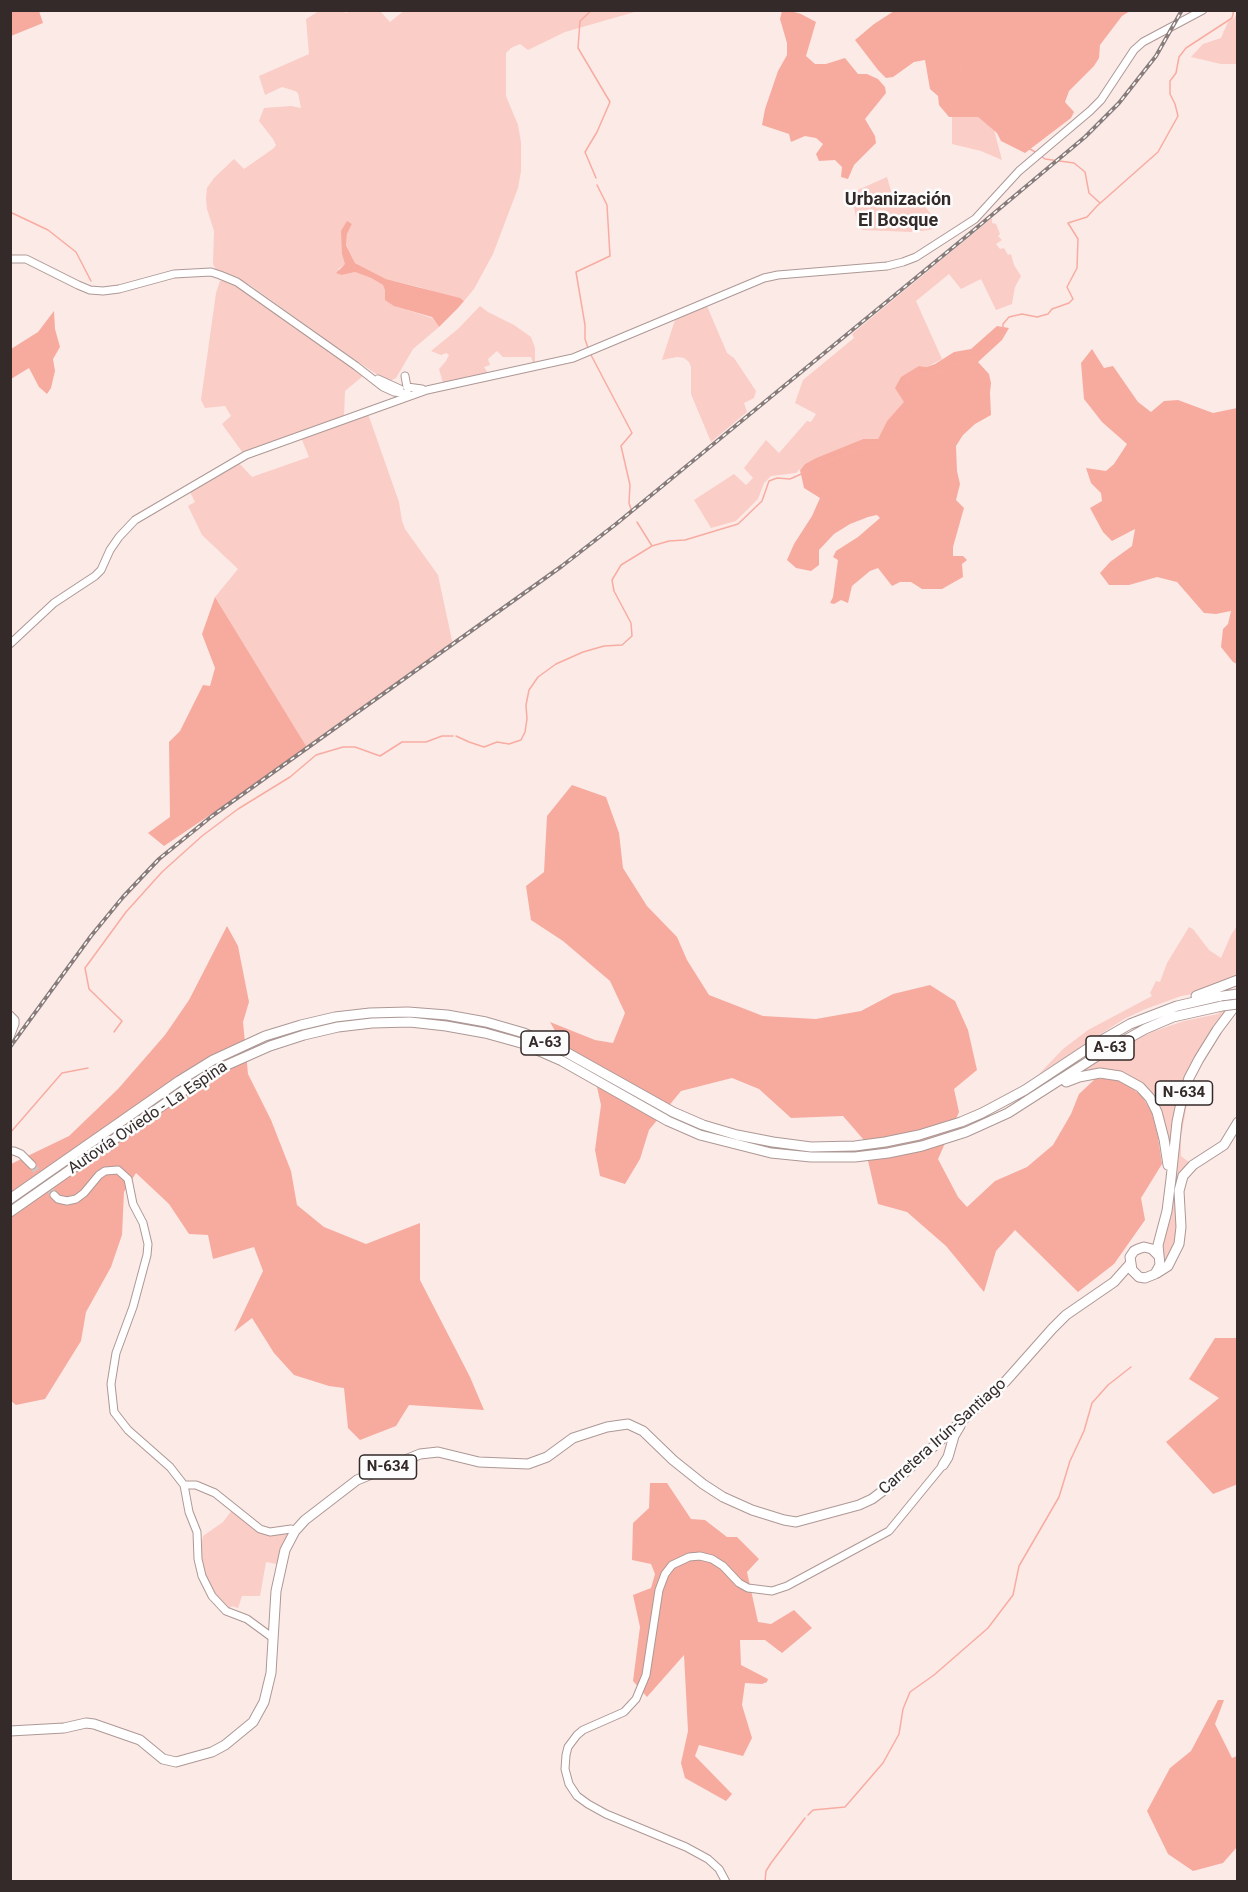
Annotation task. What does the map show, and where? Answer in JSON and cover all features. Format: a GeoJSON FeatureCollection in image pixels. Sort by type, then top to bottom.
{"type":"FeatureCollection","features":[{"type":"Feature","properties":{"kind":"highway"},"geometry":{"type":"LineString","coordinates":[[1090,1047],[1147,1013],[1238,980]]}},
{"type":"Feature","properties":{"kind":"highway","name":"Autovía Oviedo - La Espina"},"geometry":{"type":"LineString","coordinates":[[10,1199],[213,1060],[265,1036],[301,1024],[335,1017],[408,1012],[447,1015],[486,1022],[524,1034],[564,1051],[673,1112],[703,1125],[737,1135],[811,1147],[855,1146],[940,1130],[982,1113],[1025,1090],[1090,1047],[1130,1024],[1189,1002],[1236,999]]}},
{"type":"Feature","properties":{"kind":"highway","name":"Autovía Oviedo - La Espina"},"geometry":{"type":"LineString","coordinates":[[10,1212],[186,1089],[238,1059],[304,1035],[338,1027],[410,1022],[485,1033],[521,1043],[562,1061],[668,1121],[700,1135],[771,1153],[811,1157],[855,1157],[944,1140],[1008,1113],[1112,1047],[1145,1029],[1173,1017],[1222,1006],[1236,999]]}},
{"type":"Feature","properties":{"kind":"highway","name":"N-634"},"geometry":{"type":"LineString","coordinates":[[1136,1275],[1145,1278],[1155,1274],[1160,1265],[1158,1245],[1169,1197],[1176,1122],[1186,1087],[1204,1050],[1236,999]]}},
{"type":"Feature","properties":{"kind":"highway"},"geometry":{"type":"LineString","coordinates":[[1008,1113],[1025,1106],[1068,1080],[1079,1077],[1100,1073],[1120,1076],[1131,1081],[1145,1092],[1157,1112],[1166,1149],[1169,1197]]}},
{"type":"Feature","properties":{"kind":"highway"},"geometry":{"type":"LineString","coordinates":[[1155,1274],[1168,1266],[1180,1240],[1178,1196],[1184,1176],[1193,1165],[1224,1145],[1238,1122]]}},
{"type":"Feature","properties":{"kind":"highway","name":"N-634"},"geometry":{"type":"LineString","coordinates":[[1130,1264],[1130,1257],[1134,1251],[1147,1247],[1161,1233]]}},
{"type":"Feature","properties":{"kind":"highway"},"geometry":{"type":"LineString","coordinates":[[1147,1247],[1160,1258],[1172,1259]]}},
{"type":"Feature","properties":{"kind":"highway"},"geometry":{"type":"LineString","coordinates":[[1130,1264],[1136,1275]]}},
{"type":"Feature","properties":{"kind":"highway","name":"Carretera Irún-Santiago"},"geometry":{"type":"LineString","coordinates":[[10,1731],[94,1724],[140,1740],[158,1755],[176,1762],[212,1752],[235,1738],[254,1722],[268,1687],[275,1601],[281,1564],[285,1550],[296,1531],[305,1520],[357,1480],[420,1454],[438,1452],[479,1462],[528,1464],[547,1457],[573,1438],[620,1424],[628,1424],[643,1431],[673,1460],[723,1497],[752,1510],[796,1522],[859,1504],[882,1492],[903,1474],[1018,1368],[1066,1315],[1114,1282],[1130,1264]]}},
{"type":"Feature","properties":{"kind":"highway","name":"Carretera Irún-Santiago"},"geometry":{"type":"LineString","coordinates":[[1114,1282],[1136,1275]]}},
{"type":"Feature","properties":{"kind":"highway"},"geometry":{"type":"LineString","coordinates":[[943,1465],[957,1430],[971,1413]]}},
{"type":"Feature","properties":{"kind":"highway"},"geometry":{"type":"LineString","coordinates":[[940,1440],[950,1448],[946,1453]]}},
{"type":"Feature","properties":{"kind":"highway"},"geometry":{"type":"LineString","coordinates":[[903,1474],[934,1452],[946,1453]]}},
{"type":"Feature","properties":{"kind":"street"},"geometry":{"type":"LineString","coordinates":[[10,259],[26,259],[90,290],[103,291],[174,274],[211,272],[237,282],[389,391],[427,390],[573,358],[764,278],[887,266],[916,256],[975,219],[1038,154],[1090,111],[1101,100],[1126,60],[1143,42],[1203,10]]}},
{"type":"Feature","properties":{"kind":"street"},"geometry":{"type":"LineString","coordinates":[[380,383],[397,383],[405,376],[405,384],[409,388],[427,390]]}},
{"type":"Feature","properties":{"kind":"street"},"geometry":{"type":"LineString","coordinates":[[380,383],[399,392]]}},
{"type":"Feature","properties":{"kind":"street"},"geometry":{"type":"LineString","coordinates":[[386,404],[389,391]]}},
{"type":"Feature","properties":{"kind":"street"},"geometry":{"type":"LineString","coordinates":[[386,404],[399,392]]}},
{"type":"Feature","properties":{"kind":"street"},"geometry":{"type":"LineString","coordinates":[[10,645],[54,603],[95,576],[110,550],[127,528],[153,508],[246,455],[416,392]]}},
{"type":"Feature","properties":{"kind":"street"},"geometry":{"type":"LineString","coordinates":[[10,1037],[15,1028],[13,1018]]}},
{"type":"Feature","properties":{"kind":"street"},"geometry":{"type":"LineString","coordinates":[[10,1151],[21,1154],[32,1165]]}},
{"type":"Feature","properties":{"kind":"street"},"geometry":{"type":"LineString","coordinates":[[54,1195],[57,1199],[67,1201],[76,1199],[105,1171],[117,1170],[128,1179],[133,1204],[143,1223],[148,1244],[133,1306],[116,1353],[111,1383],[114,1412],[124,1425],[170,1467],[184,1485],[189,1512],[198,1532],[198,1559],[202,1576],[216,1602],[226,1611],[247,1620],[273,1638]]}},
{"type":"Feature","properties":{"kind":"street"},"geometry":{"type":"LineString","coordinates":[[726,1881],[719,1869],[708,1859],[686,1847],[606,1814],[577,1796],[569,1784],[565,1769],[568,1747],[584,1730],[624,1712],[636,1699],[646,1675],[660,1590],[665,1574],[672,1565],[689,1557],[700,1556],[712,1559],[723,1566],[739,1583],[748,1588],[763,1591],[787,1586],[889,1531],[943,1465]]}},
{"type":"Feature","properties":{"kind":"street"},"geometry":{"type":"LineString","coordinates":[[184,1485],[196,1485],[215,1493],[260,1529],[270,1532],[291,1529],[296,1531]]}},
{"type":"Feature","properties":{"kind":"shaded area"},"geometry":{"type":"Polygon","coordinates":[[[11,10],[39,11],[43,23],[11,36],[11,10]]]}},
{"type":"Feature","properties":{"kind":"shaded area"},"geometry":{"type":"Polygon","coordinates":[[[405,10],[638,11],[565,32],[528,50],[520,44],[506,53],[506,96],[518,125],[521,142],[521,171],[518,188],[493,254],[474,289],[464,301],[386,279],[355,263],[346,244],[347,234],[352,224],[347,222],[342,254],[346,264],[338,269],[342,275],[355,272],[371,278],[383,285],[395,306],[432,318],[439,327],[413,349],[396,378],[390,381],[332,344],[250,285],[216,270],[213,264],[214,231],[206,199],[207,188],[214,178],[234,159],[244,169],[276,145],[259,121],[264,108],[291,106],[301,108],[298,93],[295,91],[282,87],[265,95],[259,76],[309,54],[306,19],[319,11],[346,13],[380,11],[390,22],[405,10]]]}},
{"type":"Feature","properties":{"kind":"shaded area"},"geometry":{"type":"Polygon","coordinates":[[[782,11],[801,14],[816,22],[806,56],[815,64],[826,64],[845,58],[858,74],[867,74],[878,79],[885,87],[886,93],[865,119],[875,136],[876,143],[854,165],[848,179],[841,177],[842,167],[835,160],[819,161],[816,154],[823,144],[816,138],[805,136],[791,142],[789,134],[762,125],[778,71],[787,55],[787,43],[780,19],[782,11]]]}},
{"type":"Feature","properties":{"kind":"shaded area"},"geometry":{"type":"Polygon","coordinates":[[[894,11],[1130,11],[1122,16],[1100,45],[1099,58],[1094,66],[1069,91],[1065,102],[1074,112],[1071,118],[1025,153],[1001,141],[997,133],[978,117],[949,117],[939,105],[938,96],[930,89],[925,60],[914,62],[893,77],[886,78],[878,70],[855,40],[894,11]]]}},
{"type":"Feature","properties":{"kind":"shaded area"},"geometry":{"type":"Polygon","coordinates":[[[1237,13],[1237,64],[1221,64],[1191,57],[1203,44],[1221,38],[1228,22],[1237,13]]]}},
{"type":"Feature","properties":{"kind":"shaded area"},"geometry":{"type":"Polygon","coordinates":[[[952,117],[978,117],[994,130],[1002,160],[981,151],[952,144],[952,117]]]}},
{"type":"Feature","properties":{"kind":"shaded area"},"geometry":{"type":"Polygon","coordinates":[[[887,177],[893,198],[914,192],[940,226],[930,230],[911,232],[863,230],[858,227],[851,193],[887,177]]]}},
{"type":"Feature","properties":{"kind":"shaded area"},"geometry":{"type":"Polygon","coordinates":[[[992,218],[992,223],[996,224],[1000,234],[998,236],[1002,240],[996,244],[1000,249],[1004,248],[1008,255],[1011,254],[1014,265],[1021,276],[1015,287],[1012,304],[996,310],[981,279],[961,289],[949,274],[916,301],[942,359],[927,367],[919,366],[905,402],[887,421],[878,439],[863,439],[816,458],[796,473],[771,476],[764,483],[758,499],[736,521],[711,528],[694,500],[734,474],[746,485],[753,478],[744,468],[766,440],[779,453],[807,421],[811,422],[816,414],[795,403],[803,380],[854,338],[852,334],[992,218]]]}},
{"type":"Feature","properties":{"kind":"shaded area"},"geometry":{"type":"Polygon","coordinates":[[[347,221],[352,224],[347,234],[346,245],[355,263],[386,279],[460,298],[464,301],[439,327],[432,317],[394,306],[385,300],[383,285],[371,278],[355,272],[342,275],[336,273],[345,264],[341,231],[347,221]]]}},
{"type":"Feature","properties":{"kind":"shaded area"},"geometry":{"type":"Polygon","coordinates":[[[220,281],[227,281],[249,294],[363,376],[345,391],[344,416],[243,453],[222,424],[231,416],[225,406],[205,408],[201,400],[216,293],[220,281]]]}},
{"type":"Feature","properties":{"kind":"shaded area"},"geometry":{"type":"Polygon","coordinates":[[[480,306],[531,337],[535,348],[535,362],[533,363],[531,357],[503,357],[497,351],[488,359],[490,365],[484,367],[488,373],[443,383],[439,369],[449,355],[431,351],[458,329],[480,306]]]}},
{"type":"Feature","properties":{"kind":"shaded area"},"geometry":{"type":"Polygon","coordinates":[[[707,306],[727,353],[734,358],[756,391],[754,398],[744,403],[747,412],[711,442],[691,394],[689,362],[677,357],[662,360],[675,320],[707,306]]]}},
{"type":"Feature","properties":{"kind":"shaded area"},"geometry":{"type":"Polygon","coordinates":[[[54,311],[55,329],[60,347],[53,359],[55,371],[51,388],[47,394],[39,387],[29,368],[11,379],[11,349],[38,332],[54,311]]]}},
{"type":"Feature","properties":{"kind":"shaded area"},"geometry":{"type":"Polygon","coordinates":[[[997,326],[1009,328],[1002,340],[978,362],[989,374],[991,415],[975,424],[963,435],[956,446],[960,484],[956,500],[964,508],[953,547],[953,556],[963,556],[967,560],[962,564],[963,577],[942,589],[922,589],[911,582],[900,582],[892,586],[878,568],[870,571],[852,586],[848,603],[841,600],[834,604],[830,603],[833,597],[838,560],[833,557],[836,551],[858,537],[880,518],[877,515],[868,517],[834,534],[819,550],[819,565],[811,571],[796,568],[787,560],[820,498],[804,488],[800,470],[816,458],[863,439],[878,439],[887,421],[904,402],[895,388],[901,377],[919,366],[927,367],[935,364],[954,352],[971,349],[997,326]]]}},
{"type":"Feature","properties":{"kind":"shaded area"},"geometry":{"type":"Polygon","coordinates":[[[1092,349],[1104,368],[1113,366],[1138,402],[1151,412],[1164,401],[1178,400],[1213,413],[1237,408],[1237,664],[1221,647],[1223,629],[1228,624],[1231,611],[1216,614],[1204,613],[1177,582],[1157,577],[1129,585],[1109,585],[1100,573],[1110,562],[1132,546],[1135,529],[1112,541],[1103,532],[1090,508],[1102,501],[1101,493],[1091,483],[1086,468],[1106,471],[1114,464],[1127,444],[1102,422],[1084,399],[1081,363],[1092,349]]]}},
{"type":"Feature","properties":{"kind":"shaded area"},"geometry":{"type":"Polygon","coordinates":[[[367,411],[399,502],[405,529],[438,575],[453,645],[308,749],[215,597],[238,569],[202,535],[188,506],[195,502],[189,490],[238,462],[252,477],[309,457],[300,435],[367,411]]]}},
{"type":"Feature","properties":{"kind":"shaded area"},"geometry":{"type":"Polygon","coordinates":[[[215,597],[308,749],[164,846],[148,833],[170,817],[169,742],[180,731],[203,685],[210,686],[215,668],[202,634],[215,597]]]}},
{"type":"Feature","properties":{"kind":"shaded area"},"geometry":{"type":"Polygon","coordinates":[[[572,785],[606,797],[619,833],[623,868],[647,906],[677,937],[687,960],[709,995],[763,1016],[816,1019],[861,1011],[893,994],[930,985],[955,1001],[968,1030],[977,1070],[954,1089],[959,1112],[938,1159],[958,1197],[967,1207],[995,1181],[1027,1167],[1053,1145],[1071,1114],[1079,1094],[1095,1079],[1114,1079],[1129,1086],[1142,1096],[1152,1113],[1162,1164],[1141,1198],[1145,1220],[1114,1264],[1078,1292],[1015,1230],[996,1251],[984,1292],[946,1246],[907,1212],[878,1204],[863,1139],[843,1116],[791,1118],[759,1089],[732,1078],[681,1091],[649,1130],[640,1159],[625,1184],[600,1176],[595,1150],[601,1105],[597,1087],[571,1059],[550,1022],[595,1040],[613,1043],[625,1013],[610,981],[563,941],[531,920],[526,886],[544,872],[547,816],[572,785]]]}},
{"type":"Feature","properties":{"kind":"shaded area"},"geometry":{"type":"Polygon","coordinates":[[[227,926],[238,946],[249,1002],[243,1022],[248,1074],[271,1120],[291,1171],[297,1205],[324,1227],[366,1244],[420,1223],[420,1280],[470,1377],[484,1410],[409,1405],[396,1426],[360,1440],[348,1428],[344,1388],[329,1386],[294,1375],[274,1353],[252,1318],[234,1332],[263,1271],[254,1247],[213,1259],[208,1235],[189,1234],[169,1204],[136,1173],[124,1192],[122,1235],[111,1267],[86,1312],[81,1341],[45,1399],[16,1405],[11,1401],[11,1164],[69,1136],[118,1089],[165,1035],[189,1000],[227,926]]]}},
{"type":"Feature","properties":{"kind":"shaded area"},"geometry":{"type":"Polygon","coordinates":[[[1237,926],[1237,975],[1124,1019],[1039,1074],[1063,1049],[1088,1030],[1152,996],[1150,993],[1156,981],[1160,982],[1167,963],[1189,927],[1209,950],[1221,958],[1237,926]]]}},
{"type":"Feature","properties":{"kind":"shaded area"},"geometry":{"type":"Polygon","coordinates":[[[1237,992],[1237,996],[1202,1048],[1170,1159],[1159,1110],[1132,1079],[1078,1073],[1123,1046],[1152,1032],[1184,1021],[1218,1014],[1237,992]]]}},
{"type":"Feature","properties":{"kind":"shaded area"},"geometry":{"type":"Polygon","coordinates":[[[1184,1103],[1187,1104],[1181,1137],[1181,1156],[1190,1163],[1177,1218],[1176,1244],[1166,1259],[1163,1258],[1161,1247],[1173,1199],[1178,1139],[1184,1103]]]}},
{"type":"Feature","properties":{"kind":"shaded area"},"geometry":{"type":"Polygon","coordinates":[[[1215,1338],[1237,1338],[1238,1484],[1213,1494],[1166,1442],[1219,1398],[1189,1379],[1215,1338]]]}},
{"type":"Feature","properties":{"kind":"shaded area"},"geometry":{"type":"Polygon","coordinates":[[[650,1483],[667,1483],[691,1519],[705,1520],[727,1537],[737,1537],[759,1559],[747,1572],[758,1622],[771,1624],[794,1610],[812,1628],[782,1653],[765,1640],[740,1640],[741,1665],[768,1679],[762,1684],[745,1683],[742,1705],[752,1738],[743,1756],[699,1745],[695,1756],[732,1794],[726,1801],[685,1778],[681,1763],[688,1731],[684,1655],[647,1697],[633,1681],[640,1627],[633,1595],[651,1588],[655,1574],[651,1564],[632,1560],[633,1523],[649,1508],[650,1483]]]}},
{"type":"Feature","properties":{"kind":"shaded area"},"geometry":{"type":"Polygon","coordinates":[[[232,1510],[260,1531],[289,1534],[277,1564],[266,1562],[260,1596],[242,1596],[238,1608],[232,1606],[229,1609],[211,1591],[206,1579],[202,1560],[202,1541],[203,1536],[223,1522],[232,1510]]]}},
{"type":"Feature","properties":{"kind":"shaded area"},"geometry":{"type":"Polygon","coordinates":[[[1218,1700],[1224,1700],[1215,1724],[1232,1758],[1237,1756],[1237,1847],[1223,1863],[1193,1871],[1168,1854],[1147,1811],[1170,1768],[1191,1751],[1218,1700]]]}},
{"type":"Feature","properties":{"kind":"waterway"},"geometry":{"type":"LineString","coordinates":[[592,10],[580,21],[578,48],[610,102],[585,152],[596,178]]}},
{"type":"Feature","properties":{"kind":"waterway"},"geometry":{"type":"LineString","coordinates":[[936,10],[960,57],[964,94],[973,109],[1005,135],[1037,153]]}},
{"type":"Feature","properties":{"kind":"waterway"},"geometry":{"type":"LineString","coordinates":[[456,736],[484,747],[497,742],[509,744],[521,740],[525,732],[529,690],[538,677],[556,664],[583,652],[604,646],[622,645],[632,636],[631,623],[614,591],[612,580],[621,565],[652,546],[669,541],[685,540],[738,524],[762,501],[769,481],[777,478],[790,479],[857,449],[883,445],[894,423],[913,400],[906,387],[908,377],[920,373],[932,375],[966,359],[981,355],[1003,335],[1003,324],[1009,317],[1022,314],[1037,317],[1069,303],[1073,299],[1067,287],[1077,268],[1078,239],[1068,223],[1087,217],[1158,152],[1178,116],[1170,94],[1170,81],[1176,73],[1179,57],[1186,48],[1232,18],[1234,10]]}},
{"type":"Feature","properties":{"kind":"waterway"},"geometry":{"type":"LineString","coordinates":[[1041,156],[1045,159],[1074,163],[1085,172],[1089,193],[1100,203]]}},
{"type":"Feature","properties":{"kind":"waterway"},"geometry":{"type":"LineString","coordinates":[[588,348],[576,272],[610,256],[607,205],[597,185]]}},
{"type":"Feature","properties":{"kind":"waterway"},"geometry":{"type":"LineString","coordinates":[[10,212],[48,230],[76,252],[91,281]]}},
{"type":"Feature","properties":{"kind":"waterway"},"geometry":{"type":"LineString","coordinates":[[591,355],[632,433],[621,446],[630,485],[631,509]]}},
{"type":"Feature","properties":{"kind":"waterway"},"geometry":{"type":"LineString","coordinates":[[637,522],[652,546]]}},
{"type":"Feature","properties":{"kind":"waterway"},"geometry":{"type":"LineString","coordinates":[[114,1032],[122,1021],[89,989],[85,968],[126,912],[162,872],[202,836],[238,809],[290,777],[316,755],[343,747],[355,747],[380,756],[402,742],[426,742],[442,736],[453,736]]}},
{"type":"Feature","properties":{"kind":"waterway"},"geometry":{"type":"LineString","coordinates":[[10,1133],[62,1073],[88,1068]]}},
{"type":"Feature","properties":{"kind":"waterway"},"geometry":{"type":"LineString","coordinates":[[808,1815],[813,1810],[845,1807],[883,1763],[899,1734],[903,1709],[910,1692],[934,1675],[988,1628],[1013,1595],[1019,1566],[1059,1497],[1092,1403],[1108,1385],[1131,1367]]}},
{"type":"Feature","properties":{"kind":"waterway"},"geometry":{"type":"LineString","coordinates":[[765,1882],[766,1871],[805,1818]]}},
{"type":"Feature","properties":{"kind":"tunnel"},"geometry":{"type":"LineString","coordinates":[[32,1165],[54,1195]]}},
{"type":"Feature","properties":{"kind":"railway"},"geometry":{"type":"LineString","coordinates":[[10,1047],[91,936],[123,897],[159,859],[212,816],[562,566],[968,235],[1085,137],[1119,103],[1156,56],[1182,10]]}},
{"type":"Feature","properties":{"kind":"district","name":"Urbanización El Bosque"},"geometry":{"type":"Point","coordinates":[898,210]}}]}
